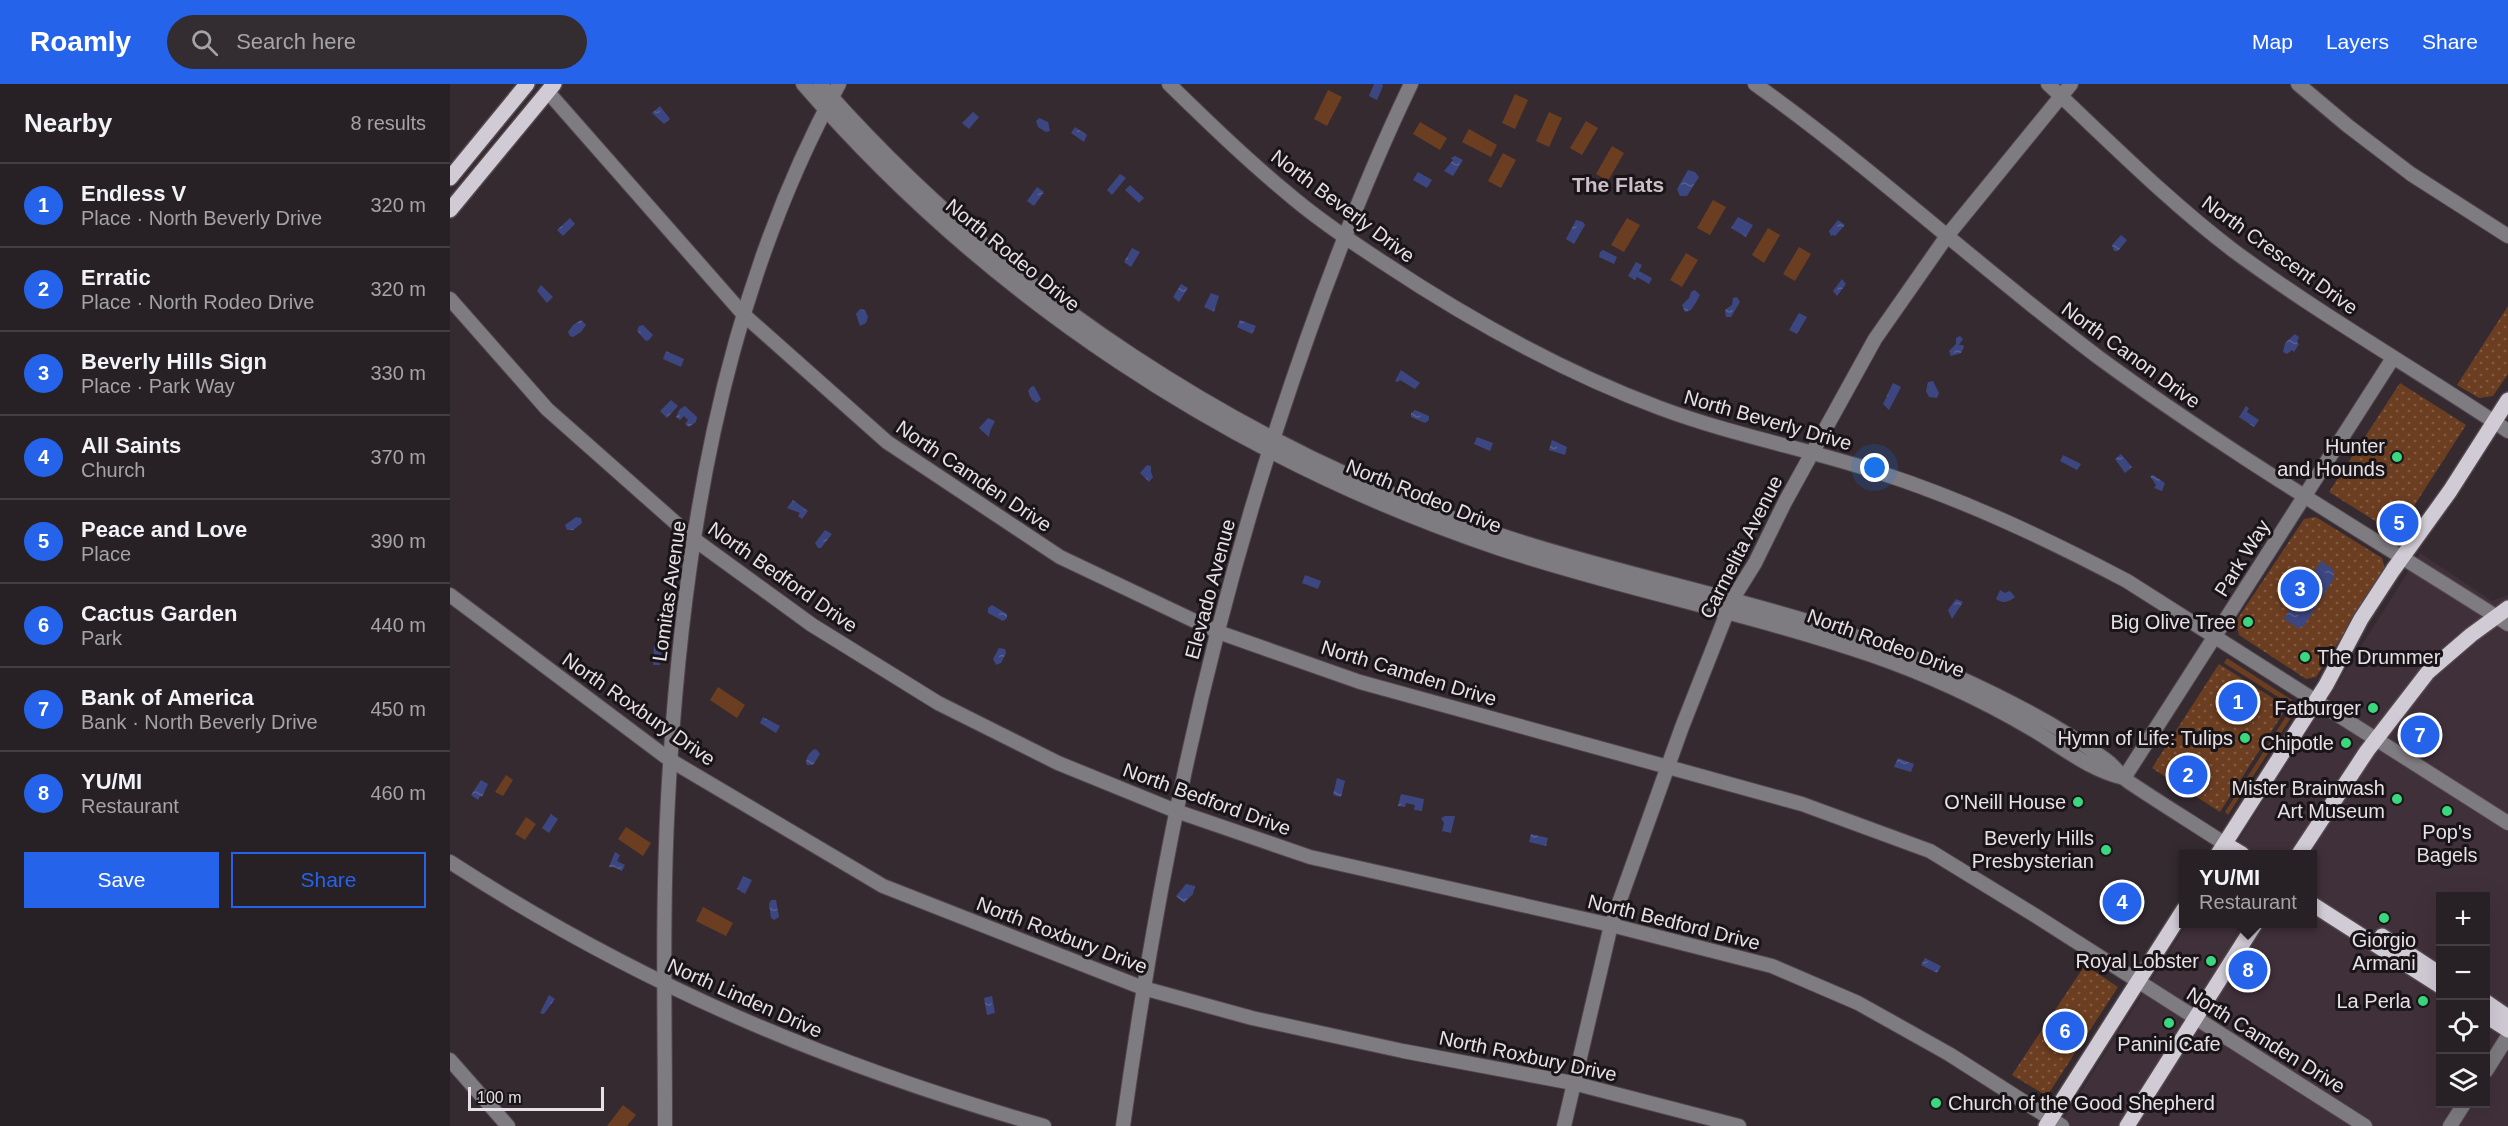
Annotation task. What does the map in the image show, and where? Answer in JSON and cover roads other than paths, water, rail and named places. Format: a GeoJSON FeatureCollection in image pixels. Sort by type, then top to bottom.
{"type":"FeatureCollection","features":[{"type":"Feature","properties":{"kind":"main road"},"geometry":{"type":"LineString","coordinates":[[450,178],[527,84]]}},
{"type":"Feature","properties":{"kind":"main road"},"geometry":{"type":"LineString","coordinates":[[450,210],[503,147],[545,86]]}},
{"type":"Feature","properties":{"kind":"main road"},"geometry":{"type":"LineString","coordinates":[[2222,849],[2316,700],[2361,620],[2450,491],[2508,400]]}},
{"type":"Feature","properties":{"kind":"main road"},"geometry":{"type":"LineString","coordinates":[[2302,850],[2338,792],[2428,672],[2504,616]]}},
{"type":"Feature","properties":{"kind":"main road"},"geometry":{"type":"LineString","coordinates":[[2317,895],[2436,971]]}},
{"type":"Feature","properties":{"kind":"main road"},"geometry":{"type":"LineString","coordinates":[[2317,907],[2436,983]]}},
{"type":"Feature","properties":{"kind":"main road"},"geometry":{"type":"LineString","coordinates":[[2053,1124],[2179,917]]}},
{"type":"Feature","properties":{"kind":"main road"},"geometry":{"type":"LineString","coordinates":[[2127,1126],[2252,928]]}},
{"type":"Feature","properties":{"kind":"main road"},"geometry":{"type":"LineString","coordinates":[[2490,1005],[2508,1017]]}},
{"type":"Feature","properties":{"kind":"main road"},"geometry":{"type":"LineString","coordinates":[[2490,1019],[2508,1030]]}},
{"type":"Feature","properties":{"kind":"street","name":"North Rodeo Drive"},"geometry":{"type":"LineString","coordinates":[[803,84],[825,110],[911,196],[1010,284],[1076,333],[1149,382],[1271,445]]}},
{"type":"Feature","properties":{"kind":"street","name":"North Rodeo Drive"},"geometry":{"type":"LineString","coordinates":[[820,84],[928,195],[1026,280],[1156,371],[1271,445],[1347,489],[1462,536],[1537,560],[1729,606],[1908,669],[2003,713],[2099,771],[2124,778],[2222,849]]}},
{"type":"Feature","properties":{"kind":"street","name":"Lomitas Avenue"},"geometry":{"type":"LineString","coordinates":[[665,1126],[665,876],[670,760],[680,649],[695,540],[716,426],[744,315],[780,210],[839,84]]}},
{"type":"Feature","properties":{"kind":"street","name":"North Beverly Drive"},"geometry":{"type":"LineString","coordinates":[[1169,84],[1288,194],[1345,237],[1472,318],[1606,385],[1658,407],[1722,430],[1812,452],[1939,493],[2019,527],[2127,581],[2508,823]]}},
{"type":"Feature","properties":{"kind":"street","name":"Elevado Avenue"},"geometry":{"type":"LineString","coordinates":[[1123,1126],[1143,988],[1176,811],[1218,632],[1271,445],[1306,339],[1374,163],[1410,84]]}},
{"type":"Feature","properties":{"kind":"street","name":"North Canon Drive"},"geometry":{"type":"LineString","coordinates":[[1755,84],[1819,132],[1983,268],[2099,357],[2216,441],[2401,559],[2504,616]]}},
{"type":"Feature","properties":{"kind":"street","name":"North Crescent Drive"},"geometry":{"type":"LineString","coordinates":[[2048,84],[2178,205],[2234,250],[2306,301],[2508,431]]}},
{"type":"Feature","properties":{"kind":"street","name":"Carmelita Avenue"},"geometry":{"type":"LineString","coordinates":[[1564,1126],[1611,925],[1729,606],[1755,563],[1812,452],[1875,339],[1947,236],[2071,84]]}},
{"type":"Feature","properties":{"kind":"street"},"geometry":{"type":"LineString","coordinates":[[2298,84],[2411,174],[2508,236]]}},
{"type":"Feature","properties":{"kind":"street","name":"North Camden Drive"},"geometry":{"type":"LineString","coordinates":[[545,86],[744,315],[896,448],[1060,557],[1218,632],[1360,682],[1802,804],[1930,851],[2366,1126]]}},
{"type":"Feature","properties":{"kind":"street","name":"North Bedford Drive"},"geometry":{"type":"LineString","coordinates":[[450,299],[546,409],[695,540],[812,625],[938,703],[1058,763],[1176,811],[1310,857],[1611,925],[1772,966],[1858,1003],[1949,1053],[2053,1124]]}},
{"type":"Feature","properties":{"kind":"street","name":"Park Way"},"geometry":{"type":"LineString","coordinates":[[2124,778],[2393,357]]}},
{"type":"Feature","properties":{"kind":"street","name":"North Roxbury Drive"},"geometry":{"type":"LineString","coordinates":[[450,595],[670,760],[883,886],[1143,988],[1252,1018],[1326,1035],[1573,1083],[1739,1126]]}},
{"type":"Feature","properties":{"kind":"street","name":"North Linden Drive"},"geometry":{"type":"LineString","coordinates":[[450,862],[568,935],[665,985],[767,1032],[857,1067],[1044,1126]]}},
{"type":"Feature","properties":{"kind":"street"},"geometry":{"type":"LineString","coordinates":[[2490,1065],[2508,1036]]}},
{"type":"Feature","properties":{"kind":"street"},"geometry":{"type":"LineString","coordinates":[[450,1060],[508,1126]]}},
{"type":"Feature","properties":{"kind":"street"},"geometry":{"type":"LineString","coordinates":[[2450,1126],[2461,1108]]}},
{"type":"Feature","properties":{"kind":"water"},"geometry":{"type":"Polygon","coordinates":[[[1374,84],[1383,86],[1377,100],[1369,96],[1374,84]]]}},
{"type":"Feature","properties":{"kind":"water"},"geometry":{"type":"Polygon","coordinates":[[[660,106],[670,119],[664,124],[652,113],[660,106]]]}},
{"type":"Feature","properties":{"kind":"water"},"geometry":{"type":"Polygon","coordinates":[[[973,112],[979,117],[969,129],[962,123],[973,112]]]}},
{"type":"Feature","properties":{"kind":"water"},"geometry":{"type":"Polygon","coordinates":[[[1039,118],[1048,122],[1050,131],[1046,132],[1038,127],[1036,121],[1039,118]]]}},
{"type":"Feature","properties":{"kind":"water"},"geometry":{"type":"Polygon","coordinates":[[[1075,127],[1087,135],[1084,142],[1071,133],[1075,127]]]}},
{"type":"Feature","properties":{"kind":"water"},"geometry":{"type":"Polygon","coordinates":[[[1455,156],[1463,160],[1453,176],[1444,171],[1453,160],[1451,158],[1455,156]]]}},
{"type":"Feature","properties":{"kind":"water"},"geometry":{"type":"Polygon","coordinates":[[[1688,170],[1695,172],[1699,177],[1687,196],[1680,196],[1677,189],[1688,170]]]}},
{"type":"Feature","properties":{"kind":"water"},"geometry":{"type":"Polygon","coordinates":[[[1418,172],[1432,180],[1427,188],[1413,180],[1418,172]]]}},
{"type":"Feature","properties":{"kind":"water"},"geometry":{"type":"Polygon","coordinates":[[[1120,174],[1126,178],[1112,195],[1107,190],[1120,174]]]}},
{"type":"Feature","properties":{"kind":"water"},"geometry":{"type":"Polygon","coordinates":[[[1130,185],[1144,198],[1139,203],[1125,190],[1130,185]]]}},
{"type":"Feature","properties":{"kind":"water"},"geometry":{"type":"Polygon","coordinates":[[[1037,187],[1044,192],[1034,206],[1027,201],[1037,187]]]}},
{"type":"Feature","properties":{"kind":"water"},"geometry":{"type":"Polygon","coordinates":[[[1738,217],[1753,225],[1746,237],[1731,228],[1738,217]]]}},
{"type":"Feature","properties":{"kind":"water"},"geometry":{"type":"Polygon","coordinates":[[[570,218],[575,224],[563,236],[557,230],[570,218]]]}},
{"type":"Feature","properties":{"kind":"water"},"geometry":{"type":"Polygon","coordinates":[[[1576,220],[1585,225],[1574,244],[1566,239],[1576,220]]]}},
{"type":"Feature","properties":{"kind":"water"},"geometry":{"type":"Polygon","coordinates":[[[1838,220],[1845,225],[1835,236],[1831,236],[1829,231],[1838,220]]]}},
{"type":"Feature","properties":{"kind":"water"},"geometry":{"type":"Polygon","coordinates":[[[2121,235],[2127,240],[2118,251],[2114,251],[2112,245],[2121,235]]]}},
{"type":"Feature","properties":{"kind":"water"},"geometry":{"type":"Polygon","coordinates":[[[1132,248],[1140,252],[1131,267],[1124,262],[1132,248]]]}},
{"type":"Feature","properties":{"kind":"water"},"geometry":{"type":"Polygon","coordinates":[[[1603,250],[1617,257],[1614,264],[1599,257],[1603,250]]]}},
{"type":"Feature","properties":{"kind":"water"},"geometry":{"type":"Polygon","coordinates":[[[1636,262],[1642,265],[1639,271],[1652,278],[1649,284],[1637,277],[1635,280],[1628,276],[1636,262]]]}},
{"type":"Feature","properties":{"kind":"water"},"geometry":{"type":"Polygon","coordinates":[[[1842,279],[1846,284],[1837,296],[1833,291],[1842,279]]]}},
{"type":"Feature","properties":{"kind":"water"},"geometry":{"type":"Polygon","coordinates":[[[1181,284],[1188,288],[1179,302],[1173,297],[1181,284]]]}},
{"type":"Feature","properties":{"kind":"water"},"geometry":{"type":"Polygon","coordinates":[[[541,285],[553,297],[547,303],[537,291],[541,285]]]}},
{"type":"Feature","properties":{"kind":"water"},"geometry":{"type":"Polygon","coordinates":[[[1695,290],[1700,295],[1691,310],[1685,312],[1682,305],[1695,290]]]}},
{"type":"Feature","properties":{"kind":"water"},"geometry":{"type":"Polygon","coordinates":[[[1211,293],[1219,296],[1214,312],[1204,307],[1211,293]]]}},
{"type":"Feature","properties":{"kind":"water"},"geometry":{"type":"Polygon","coordinates":[[[1737,297],[1740,302],[1731,317],[1726,317],[1725,310],[1732,305],[1733,298],[1737,297]]]}},
{"type":"Feature","properties":{"kind":"water"},"geometry":{"type":"Polygon","coordinates":[[[860,309],[865,310],[868,317],[866,323],[860,326],[856,314],[860,309]]]}},
{"type":"Feature","properties":{"kind":"water"},"geometry":{"type":"Polygon","coordinates":[[[1799,313],[1807,317],[1797,334],[1789,330],[1799,313]]]}},
{"type":"Feature","properties":{"kind":"water"},"geometry":{"type":"Polygon","coordinates":[[[581,320],[586,325],[581,332],[573,337],[570,336],[568,332],[581,320]]]}},
{"type":"Feature","properties":{"kind":"water"},"geometry":{"type":"Polygon","coordinates":[[[1240,320],[1256,326],[1252,334],[1237,327],[1240,320]]]}},
{"type":"Feature","properties":{"kind":"water"},"geometry":{"type":"Polygon","coordinates":[[[643,325],[653,335],[646,341],[637,331],[639,326],[643,325]]]}},
{"type":"Feature","properties":{"kind":"water"},"geometry":{"type":"Polygon","coordinates":[[[2295,334],[2299,337],[2297,342],[2299,344],[2294,352],[2292,350],[2287,354],[2283,352],[2285,343],[2295,334]]]}},
{"type":"Feature","properties":{"kind":"water"},"geometry":{"type":"Polygon","coordinates":[[[1960,336],[1963,339],[1959,345],[1964,347],[1961,353],[1951,356],[1949,351],[1956,344],[1956,338],[1960,336]]]}},
{"type":"Feature","properties":{"kind":"water"},"geometry":{"type":"Polygon","coordinates":[[[666,351],[684,359],[681,367],[663,359],[666,351]]]}},
{"type":"Feature","properties":{"kind":"water"},"geometry":{"type":"Polygon","coordinates":[[[1401,370],[1420,383],[1415,389],[1400,380],[1395,381],[1401,370]]]}},
{"type":"Feature","properties":{"kind":"water"},"geometry":{"type":"Polygon","coordinates":[[[1933,381],[1939,393],[1937,398],[1929,397],[1926,391],[1928,382],[1933,381]]]}},
{"type":"Feature","properties":{"kind":"water"},"geometry":{"type":"Polygon","coordinates":[[[1893,383],[1901,387],[1889,410],[1883,404],[1893,383]]]}},
{"type":"Feature","properties":{"kind":"water"},"geometry":{"type":"Polygon","coordinates":[[[1034,386],[1041,399],[1037,403],[1032,400],[1028,391],[1034,386]]]}},
{"type":"Feature","properties":{"kind":"water"},"geometry":{"type":"Polygon","coordinates":[[[671,400],[678,406],[667,418],[660,411],[671,400]]]}},
{"type":"Feature","properties":{"kind":"water"},"geometry":{"type":"Polygon","coordinates":[[[685,406],[697,417],[696,422],[689,427],[685,424],[688,420],[684,416],[680,420],[676,417],[680,409],[685,406]]]}},
{"type":"Feature","properties":{"kind":"water"},"geometry":{"type":"Polygon","coordinates":[[[2246,406],[2249,408],[2247,412],[2259,420],[2254,427],[2239,417],[2246,406]]]}},
{"type":"Feature","properties":{"kind":"water"},"geometry":{"type":"Polygon","coordinates":[[[1415,410],[1429,416],[1429,420],[1425,423],[1411,417],[1411,413],[1415,410]]]}},
{"type":"Feature","properties":{"kind":"water"},"geometry":{"type":"Polygon","coordinates":[[[988,418],[995,421],[989,437],[979,428],[988,418]]]}},
{"type":"Feature","properties":{"kind":"water"},"geometry":{"type":"Polygon","coordinates":[[[1477,437],[1493,443],[1490,451],[1474,444],[1477,437]]]}},
{"type":"Feature","properties":{"kind":"water"},"geometry":{"type":"Polygon","coordinates":[[[1552,440],[1567,447],[1565,455],[1549,450],[1552,440]]]}},
{"type":"Feature","properties":{"kind":"water"},"geometry":{"type":"Polygon","coordinates":[[[2121,454],[2132,467],[2125,473],[2115,459],[2121,454]]]}},
{"type":"Feature","properties":{"kind":"water"},"geometry":{"type":"Polygon","coordinates":[[[2063,455],[2081,464],[2077,470],[2060,461],[2063,455]]]}},
{"type":"Feature","properties":{"kind":"water"},"geometry":{"type":"Polygon","coordinates":[[[1147,465],[1151,466],[1153,477],[1149,482],[1140,473],[1147,465]]]}},
{"type":"Feature","properties":{"kind":"water"},"geometry":{"type":"Polygon","coordinates":[[[2153,475],[2165,483],[2162,491],[2154,488],[2156,485],[2150,476],[2153,475]]]}},
{"type":"Feature","properties":{"kind":"water"},"geometry":{"type":"Polygon","coordinates":[[[793,500],[808,511],[802,519],[798,516],[800,513],[787,508],[793,500]]]}},
{"type":"Feature","properties":{"kind":"water"},"geometry":{"type":"Polygon","coordinates":[[[576,517],[581,518],[582,523],[573,530],[567,530],[565,525],[576,517]]]}},
{"type":"Feature","properties":{"kind":"water"},"geometry":{"type":"Polygon","coordinates":[[[825,530],[832,534],[821,548],[818,548],[815,543],[825,530]]]}},
{"type":"Feature","properties":{"kind":"water"},"geometry":{"type":"Polygon","coordinates":[[[2321,561],[2334,570],[2334,578],[2304,626],[2298,628],[2284,619],[2297,597],[2303,596],[2307,583],[2321,561]]]}},
{"type":"Feature","properties":{"kind":"water"},"geometry":{"type":"Polygon","coordinates":[[[1305,575],[1321,581],[1318,589],[1302,583],[1305,575]]]}},
{"type":"Feature","properties":{"kind":"water"},"geometry":{"type":"Polygon","coordinates":[[[2000,590],[2005,593],[2010,591],[2015,597],[2001,602],[1996,599],[2000,590]]]}},
{"type":"Feature","properties":{"kind":"water"},"geometry":{"type":"Polygon","coordinates":[[[1956,599],[1963,602],[1952,619],[1948,610],[1956,599]]]}},
{"type":"Feature","properties":{"kind":"water"},"geometry":{"type":"Polygon","coordinates":[[[992,605],[1007,614],[1007,618],[1003,621],[988,613],[988,608],[992,605]]]}},
{"type":"Feature","properties":{"kind":"water"},"geometry":{"type":"Polygon","coordinates":[[[654,645],[662,646],[660,665],[653,665],[654,645]]]}},
{"type":"Feature","properties":{"kind":"water"},"geometry":{"type":"Polygon","coordinates":[[[999,648],[1005,649],[1006,653],[1001,663],[996,665],[993,659],[999,648]]]}},
{"type":"Feature","properties":{"kind":"water"},"geometry":{"type":"Polygon","coordinates":[[[763,717],[780,726],[776,733],[760,723],[763,717]]]}},
{"type":"Feature","properties":{"kind":"water"},"geometry":{"type":"Polygon","coordinates":[[[816,749],[820,754],[813,765],[807,765],[808,756],[816,749]]]}},
{"type":"Feature","properties":{"kind":"water"},"geometry":{"type":"Polygon","coordinates":[[[1898,758],[1914,764],[1911,772],[1894,767],[1898,758]]]}},
{"type":"Feature","properties":{"kind":"water"},"geometry":{"type":"Polygon","coordinates":[[[1337,778],[1345,781],[1341,797],[1333,795],[1337,778]]]}},
{"type":"Feature","properties":{"kind":"water"},"geometry":{"type":"Polygon","coordinates":[[[481,780],[488,784],[482,797],[480,796],[478,800],[471,795],[481,780]]]}},
{"type":"Feature","properties":{"kind":"water"},"geometry":{"type":"Polygon","coordinates":[[[1401,794],[1424,799],[1422,811],[1414,810],[1415,805],[1406,803],[1405,807],[1398,806],[1401,794]]]}},
{"type":"Feature","properties":{"kind":"water"},"geometry":{"type":"Polygon","coordinates":[[[551,814],[558,819],[549,833],[542,828],[551,814]]]}},
{"type":"Feature","properties":{"kind":"water"},"geometry":{"type":"Polygon","coordinates":[[[1455,816],[1451,833],[1442,831],[1444,823],[1441,818],[1455,816]]]}},
{"type":"Feature","properties":{"kind":"water"},"geometry":{"type":"Polygon","coordinates":[[[1531,834],[1548,838],[1546,846],[1529,842],[1531,834]]]}},
{"type":"Feature","properties":{"kind":"water"},"geometry":{"type":"Polygon","coordinates":[[[615,852],[620,855],[617,861],[625,865],[622,871],[609,867],[615,852]]]}},
{"type":"Feature","properties":{"kind":"water"},"geometry":{"type":"Polygon","coordinates":[[[743,876],[752,880],[745,894],[737,889],[743,876]]]}},
{"type":"Feature","properties":{"kind":"water"},"geometry":{"type":"Polygon","coordinates":[[[1186,884],[1195,886],[1193,894],[1184,903],[1176,896],[1186,884]]]}},
{"type":"Feature","properties":{"kind":"water"},"geometry":{"type":"Polygon","coordinates":[[[771,900],[776,900],[779,917],[774,920],[771,918],[769,904],[771,900]]]}},
{"type":"Feature","properties":{"kind":"water"},"geometry":{"type":"Polygon","coordinates":[[[1925,958],[1941,966],[1937,973],[1921,965],[1925,958]]]}},
{"type":"Feature","properties":{"kind":"water"},"geometry":{"type":"Polygon","coordinates":[[[549,995],[555,999],[544,1014],[540,1013],[549,995]]]}},
{"type":"Feature","properties":{"kind":"water"},"geometry":{"type":"Polygon","coordinates":[[[992,996],[995,1013],[987,1015],[984,998],[992,996]]]}},
{"type":"Feature","properties":{"kind":"place","name":"Hunter and Hounds"},"geometry":{"type":"Point","coordinates":[2397,457]}},
{"type":"Feature","properties":{"kind":"place","name":"Peace and Love"},"geometry":{"type":"Point","coordinates":[2399,523]}},
{"type":"Feature","properties":{"kind":"place","name":"Beverly Hills Sign"},"geometry":{"type":"Point","coordinates":[2300,589]}},
{"type":"Feature","properties":{"kind":"place","name":"Big Olive Tree"},"geometry":{"type":"Point","coordinates":[2248,622]}},
{"type":"Feature","properties":{"kind":"place","name":"The Drummer"},"geometry":{"type":"Point","coordinates":[2305,657]}},
{"type":"Feature","properties":{"kind":"place","name":"Endless V"},"geometry":{"type":"Point","coordinates":[2238,702]}},
{"type":"Feature","properties":{"kind":"place","name":"Fatburger"},"geometry":{"type":"Point","coordinates":[2373,708]}},
{"type":"Feature","properties":{"kind":"place","name":"Bank of America"},"geometry":{"type":"Point","coordinates":[2420,735]}},
{"type":"Feature","properties":{"kind":"place","name":"Hymn of Life: Tulips"},"geometry":{"type":"Point","coordinates":[2245,738]}},
{"type":"Feature","properties":{"kind":"place","name":"Chipotle"},"geometry":{"type":"Point","coordinates":[2346,743]}},
{"type":"Feature","properties":{"kind":"place","name":"Erratic"},"geometry":{"type":"Point","coordinates":[2188,775]}},
{"type":"Feature","properties":{"kind":"place","name":"Mister Brainwash Art Museum"},"geometry":{"type":"Point","coordinates":[2397,799]}},
{"type":"Feature","properties":{"kind":"place","name":"O'Neill House"},"geometry":{"type":"Point","coordinates":[2078,802]}},
{"type":"Feature","properties":{"kind":"place","name":"Pop's Bagels"},"geometry":{"type":"Point","coordinates":[2447,811]}},
{"type":"Feature","properties":{"kind":"place","name":"Beverly Hills Presbysterian"},"geometry":{"type":"Point","coordinates":[2106,850]}},
{"type":"Feature","properties":{"kind":"place","name":"All Saints"},"geometry":{"type":"Point","coordinates":[2122,902]}},
{"type":"Feature","properties":{"kind":"place","name":"Giorgio Armani"},"geometry":{"type":"Point","coordinates":[2384,918]}},
{"type":"Feature","properties":{"kind":"place","name":"Royal Lobster"},"geometry":{"type":"Point","coordinates":[2211,961]}},
{"type":"Feature","properties":{"kind":"place","name":"YU/MI"},"geometry":{"type":"Point","coordinates":[2248,970]}},
{"type":"Feature","properties":{"kind":"place","name":"La Perla"},"geometry":{"type":"Point","coordinates":[2423,1001]}},
{"type":"Feature","properties":{"kind":"place","name":"Panini Cafe"},"geometry":{"type":"Point","coordinates":[2169,1023]}},
{"type":"Feature","properties":{"kind":"place","name":"Cactus Garden"},"geometry":{"type":"Point","coordinates":[2065,1031]}},
{"type":"Feature","properties":{"kind":"place","name":"Church of the Good Shepherd"},"geometry":{"type":"Point","coordinates":[1936,1103]}},
{"type":"Feature","properties":{"kind":"district","name":"The Flats"},"geometry":{"type":"Point","coordinates":[1618,184]}}]}
